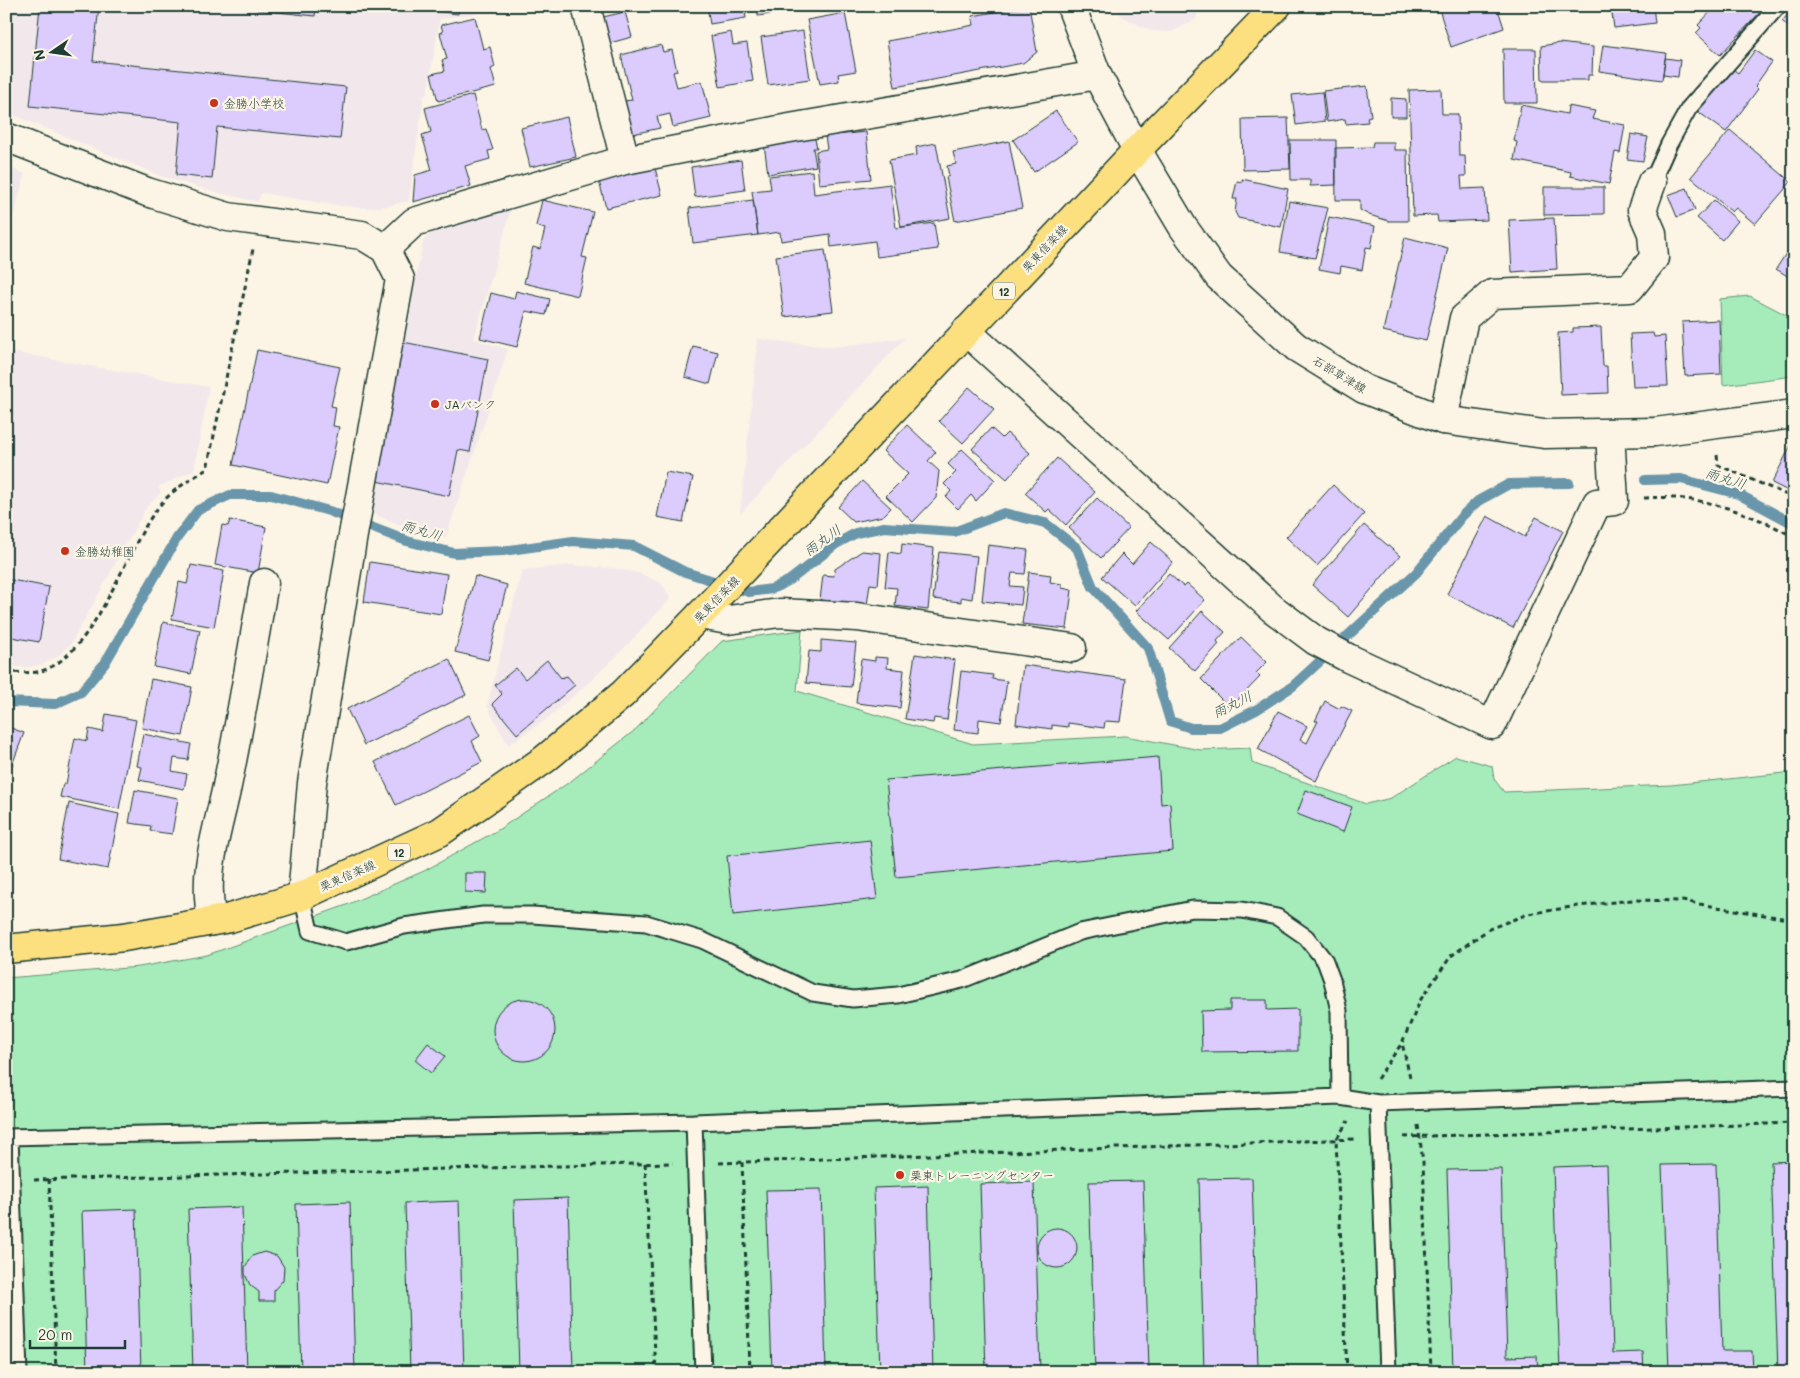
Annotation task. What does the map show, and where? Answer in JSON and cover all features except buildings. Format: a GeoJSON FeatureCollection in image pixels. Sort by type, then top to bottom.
{"type":"FeatureCollection","features":[{"type":"Feature","properties":{"kind":"main road","name":"栗東信楽線"},"geometry":{"type":"LineString","coordinates":[[6,949],[124,937],[230,918],[302,896],[440,832],[545,759],[623,694],[708,607],[1137,150],[1277,6]]}},
{"type":"Feature","properties":{"kind":"street"},"geometry":{"type":"LineString","coordinates":[[586,6],[625,160]]}},
{"type":"Feature","properties":{"kind":"street","name":"石部草津線"},"geometry":{"type":"LineString","coordinates":[[1072,6],[1096,75],[1137,150],[1183,227],[1219,277],[1296,347],[1364,389],[1443,420],[1544,434],[1655,432],[1794,414]]}},
{"type":"Feature","properties":{"kind":"street"},"geometry":{"type":"LineString","coordinates":[[385,248],[414,222],[625,160],[784,129],[1096,75]]}},
{"type":"Feature","properties":{"kind":"street"},"geometry":{"type":"LineString","coordinates":[[6,137],[147,192],[228,217],[362,235],[385,248],[400,279],[356,522],[312,783],[302,896]]}},
{"type":"Feature","properties":{"kind":"street"},"geometry":{"type":"LineString","coordinates":[[1443,420],[1464,318],[1492,294],[1630,288],[1654,258],[1652,233],[1642,210],[1652,182]]}},
{"type":"Feature","properties":{"kind":"street"},"geometry":{"type":"LineString","coordinates":[[966,331],[1258,596],[1316,641],[1348,658],[1492,725],[1596,502],[1614,501],[1610,433]]}},
{"type":"Feature","properties":{"kind":"street"},"geometry":{"type":"LineString","coordinates":[[212,921],[207,886],[211,852],[227,787],[264,583]]}},
{"type":"Feature","properties":{"kind":"street"},"geometry":{"type":"LineString","coordinates":[[708,607],[728,620],[780,613],[856,617],[1072,648]]}},
{"type":"Feature","properties":{"kind":"lane"},"geometry":{"type":"LineString","coordinates":[[1652,182],[1669,144],[1689,108],[1778,6]]}},
{"type":"Feature","properties":{"kind":"lane"},"geometry":{"type":"LineString","coordinates":[[302,896],[310,932],[346,942],[404,926],[483,915],[532,915],[646,923],[702,940],[813,993],[853,998],[898,995],[962,980],[1080,932],[1193,910],[1242,910],[1276,917],[1306,937],[1325,961],[1332,980],[1338,1011],[1340,1097]]}},
{"type":"Feature","properties":{"kind":"lane"},"geometry":{"type":"LineString","coordinates":[[19,1372],[8,1138],[694,1122],[1340,1097],[1378,1103],[1794,1088]]}},
{"type":"Feature","properties":{"kind":"lane"},"geometry":{"type":"LineString","coordinates":[[1378,1103],[1388,1372]]}},
{"type":"Feature","properties":{"kind":"lane"},"geometry":{"type":"LineString","coordinates":[[694,1122],[703,1372]]}},
{"type":"Feature","properties":{"kind":"path"},"geometry":{"type":"LineString","coordinates":[[6,672],[40,671],[62,660],[87,630],[156,510],[175,489],[207,469],[254,242]]}},
{"type":"Feature","properties":{"kind":"path"},"geometry":{"type":"LineString","coordinates":[[1714,424],[1718,465],[1794,498]]}},
{"type":"Feature","properties":{"kind":"path"},"geometry":{"type":"LineString","coordinates":[[1614,501],[1688,498],[1721,505],[1767,522],[1794,537]]}},
{"type":"Feature","properties":{"kind":"path"},"geometry":{"type":"LineString","coordinates":[[1431,1372],[1423,1162],[1415,1101],[1402,1043],[1421,998],[1451,956],[1489,929],[1528,914],[1633,900],[1682,901],[1794,920]]}},
{"type":"Feature","properties":{"kind":"path"},"geometry":{"type":"LineString","coordinates":[[11,1180],[644,1163],[695,1164],[1794,1123]]}},
{"type":"Feature","properties":{"kind":"path"},"geometry":{"type":"LineString","coordinates":[[1336,1140],[1346,1372]]}},
{"type":"Feature","properties":{"kind":"path"},"geometry":{"type":"LineString","coordinates":[[742,1162],[750,1372]]}},
{"type":"Feature","properties":{"kind":"path"},"geometry":{"type":"LineString","coordinates":[[644,1163],[656,1372]]}},
{"type":"Feature","properties":{"kind":"path"},"geometry":{"type":"LineString","coordinates":[[49,1179],[56,1372]]}},
{"type":"Feature","properties":{"kind":"shaded area","name":"金勝小学校"},"geometry":{"type":"Polygon","coordinates":[[[7,6],[484,6],[485,12],[440,19],[427,95],[424,95],[409,201],[383,207],[364,208],[332,205],[261,193],[258,202],[211,191],[163,177],[6,112],[7,6]]]}},
{"type":"Feature","properties":{"kind":"shaded area"},"geometry":{"type":"Polygon","coordinates":[[[1115,6],[1205,6],[1197,15],[1196,20],[1171,32],[1151,31],[1121,16],[1115,6]]]}},
{"type":"Feature","properties":{"kind":"shaded area"},"geometry":{"type":"Polygon","coordinates":[[[6,166],[25,174],[6,245],[6,166]]]}},
{"type":"Feature","properties":{"kind":"shaded area"},"geometry":{"type":"Polygon","coordinates":[[[512,206],[474,339],[508,349],[488,412],[446,537],[405,527],[369,512],[423,241],[438,226],[512,206]]]}},
{"type":"Feature","properties":{"kind":"shaded area"},"geometry":{"type":"Polygon","coordinates":[[[905,338],[740,514],[758,339],[831,347],[905,338]]]}},
{"type":"Feature","properties":{"kind":"shaded area","name":"金勝幼稚園"},"geometry":{"type":"Polygon","coordinates":[[[6,351],[209,387],[194,470],[159,487],[161,493],[147,507],[71,644],[58,656],[44,664],[25,668],[6,665],[6,351]]]}},
{"type":"Feature","properties":{"kind":"shaded area"},"geometry":{"type":"Polygon","coordinates":[[[571,565],[613,568],[639,573],[661,583],[671,598],[618,655],[584,687],[543,722],[508,745],[487,706],[522,570],[571,565]]]}},
{"type":"Feature","properties":{"kind":"green space"},"geometry":{"type":"Polygon","coordinates":[[[1750,296],[1794,319],[1794,376],[1723,385],[1720,299],[1750,296]]]}},
{"type":"Feature","properties":{"kind":"green space","name":"栗東トレーニングセンター"},"geometry":{"type":"Polygon","coordinates":[[[802,630],[797,691],[973,744],[1125,736],[1201,750],[1250,748],[1252,763],[1366,804],[1391,798],[1456,756],[1492,766],[1494,779],[1504,792],[1671,785],[1794,772],[1794,1372],[6,1372],[6,978],[139,967],[207,955],[344,906],[424,871],[498,830],[571,781],[635,730],[722,641],[802,630]]]}},
{"type":"Feature","properties":{"kind":"waterway","name":"雨丸川"},"geometry":{"type":"LineString","coordinates":[[1645,480],[1681,479],[1738,494],[1794,524]]}},
{"type":"Feature","properties":{"kind":"waterway","name":"雨丸川"},"geometry":{"type":"LineString","coordinates":[[6,702],[55,704],[81,692],[105,663],[177,538],[198,510],[230,495],[271,495],[329,511],[407,541],[454,553],[503,551],[573,541],[634,546],[685,572],[749,592],[772,589],[790,580],[836,544],[856,533],[884,527],[954,532],[1004,513],[1045,523],[1077,548],[1093,587],[1148,648],[1170,721],[1191,728],[1220,728],[1256,710],[1293,686],[1416,573],[1462,516],[1478,501],[1509,484],[1569,483]]}},
{"type":"Feature","properties":{"kind":"place","name":"金勝小学校"},"geometry":{"type":"Point","coordinates":[214,103]}},
{"type":"Feature","properties":{"kind":"place","name":"JAバンク"},"geometry":{"type":"Point","coordinates":[435,404]}},
{"type":"Feature","properties":{"kind":"place","name":"金勝幼稚園"},"geometry":{"type":"Point","coordinates":[65,551]}},
{"type":"Feature","properties":{"kind":"place","name":"栗東トレーニングセンター"},"geometry":{"type":"Point","coordinates":[900,1175]}}]}
